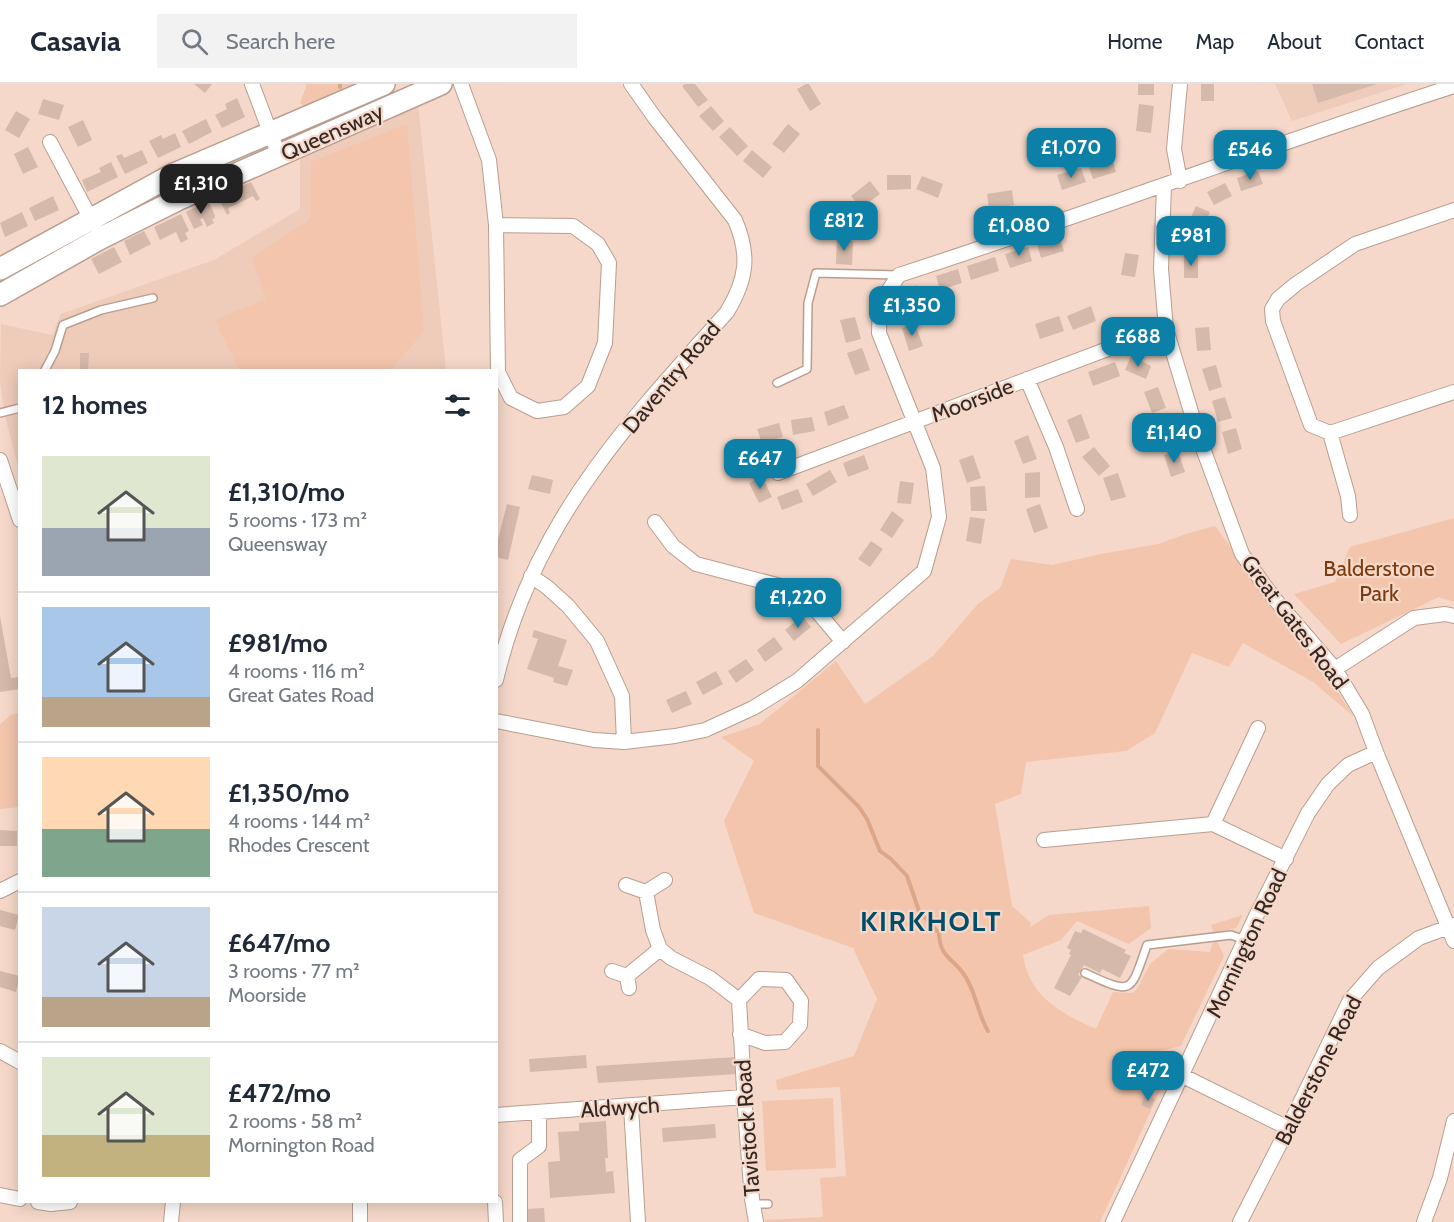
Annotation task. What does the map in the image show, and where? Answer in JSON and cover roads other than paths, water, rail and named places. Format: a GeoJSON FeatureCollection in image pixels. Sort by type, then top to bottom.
{"type":"FeatureCollection","features":[{"type":"Feature","properties":{"kind":"highway","name":"Queensway"},"geometry":{"type":"LineString","coordinates":[[0,269],[172,175],[384,84]]}},
{"type":"Feature","properties":{"kind":"highway","name":"Queensway"},"geometry":{"type":"LineString","coordinates":[[0,295],[101,238],[177,200],[441,84]]}},
{"type":"Feature","properties":{"kind":"street"},"geometry":{"type":"LineString","coordinates":[[252,84],[279,156]]}},
{"type":"Feature","properties":{"kind":"street"},"geometry":{"type":"LineString","coordinates":[[461,84],[489,160],[496,225],[498,369]]}},
{"type":"Feature","properties":{"kind":"street","name":"Daventry Road"},"geometry":{"type":"LineString","coordinates":[[498,673],[519,603],[567,509],[597,465],[727,312],[744,273],[746,253],[735,220],[631,84]]}},
{"type":"Feature","properties":{"kind":"street"},"geometry":{"type":"LineString","coordinates":[[1180,84],[1174,149],[1180,181]]}},
{"type":"Feature","properties":{"kind":"street"},"geometry":{"type":"LineString","coordinates":[[498,721],[594,740],[624,741],[675,736],[705,730],[753,708],[797,681],[924,571],[939,517],[933,468],[879,333],[880,303],[899,275],[1180,181],[1371,112],[1454,86]]}},
{"type":"Feature","properties":{"kind":"street"},"geometry":{"type":"LineString","coordinates":[[50,142],[101,238]]}},
{"type":"Feature","properties":{"kind":"street","name":"Great Gates Road"},"geometry":{"type":"LineString","coordinates":[[1164,186],[1161,269],[1166,329],[1198,435],[1242,554],[1273,597],[1335,669],[1362,714],[1376,752],[1451,926],[1454,941]]}},
{"type":"Feature","properties":{"kind":"street"},"geometry":{"type":"LineString","coordinates":[[1454,210],[1355,244],[1296,284],[1278,299],[1272,309],[1273,321],[1311,425],[1330,433],[1454,392]]}},
{"type":"Feature","properties":{"kind":"street"},"geometry":{"type":"LineString","coordinates":[[496,225],[573,226],[598,244],[609,263],[605,344],[588,386],[564,407],[537,411],[511,398],[498,372]]}},
{"type":"Feature","properties":{"kind":"street","name":"Moorside"},"geometry":{"type":"LineString","coordinates":[[778,473],[1166,329]]}},
{"type":"Feature","properties":{"kind":"street"},"geometry":{"type":"LineString","coordinates":[[1027,379],[1056,447],[1077,509]]}},
{"type":"Feature","properties":{"kind":"street"},"geometry":{"type":"LineString","coordinates":[[1330,433],[1348,496],[1350,515]]}},
{"type":"Feature","properties":{"kind":"street"},"geometry":{"type":"LineString","coordinates":[[0,460],[3,482],[18,516]]}},
{"type":"Feature","properties":{"kind":"street"},"geometry":{"type":"LineString","coordinates":[[655,522],[673,546],[696,564],[800,591],[843,642]]}},
{"type":"Feature","properties":{"kind":"street"},"geometry":{"type":"LineString","coordinates":[[531,576],[568,606],[597,641],[622,696],[624,741]]}},
{"type":"Feature","properties":{"kind":"street"},"geometry":{"type":"LineString","coordinates":[[1335,669],[1414,618],[1445,614],[1454,616]]}},
{"type":"Feature","properties":{"kind":"street"},"geometry":{"type":"LineString","coordinates":[[1213,824],[1258,729]]}},
{"type":"Feature","properties":{"kind":"street","name":"Mornington Road"},"geometry":{"type":"LineString","coordinates":[[1113,1222],[1257,914],[1308,813],[1328,784],[1348,765],[1376,752]]}},
{"type":"Feature","properties":{"kind":"street"},"geometry":{"type":"LineString","coordinates":[[1044,840],[1213,824],[1286,859]]}},
{"type":"Feature","properties":{"kind":"street"},"geometry":{"type":"LineString","coordinates":[[646,892],[665,880]]}},
{"type":"Feature","properties":{"kind":"street"},"geometry":{"type":"LineString","coordinates":[[0,891],[18,882]]}},
{"type":"Feature","properties":{"kind":"street"},"geometry":{"type":"LineString","coordinates":[[626,885],[646,892]]}},
{"type":"Feature","properties":{"kind":"street"},"geometry":{"type":"LineString","coordinates":[[646,892],[653,930],[660,949],[671,958],[710,978],[739,1000]]}},
{"type":"Feature","properties":{"kind":"street","name":"Balderstone Road"},"geometry":{"type":"LineString","coordinates":[[1239,1222],[1350,1000],[1378,968],[1419,938],[1451,926]]}},
{"type":"Feature","properties":{"kind":"street"},"geometry":{"type":"LineString","coordinates":[[612,971],[628,982],[660,949]]}},
{"type":"Feature","properties":{"kind":"street"},"geometry":{"type":"LineString","coordinates":[[759,979],[786,980],[801,1001],[800,1025],[785,1042],[765,1043],[740,1034],[739,1000],[759,979]]}},
{"type":"Feature","properties":{"kind":"street","name":"Tavistock Road"},"geometry":{"type":"LineString","coordinates":[[740,1034],[756,1222]]}},
{"type":"Feature","properties":{"kind":"street"},"geometry":{"type":"LineString","coordinates":[[0,1051],[18,1061]]}},
{"type":"Feature","properties":{"kind":"street"},"geometry":{"type":"LineString","coordinates":[[1183,1076],[1288,1128]]}},
{"type":"Feature","properties":{"kind":"street","name":"Aldwych"},"geometry":{"type":"LineString","coordinates":[[498,1115],[744,1097]]}},
{"type":"Feature","properties":{"kind":"street"},"geometry":{"type":"LineString","coordinates":[[631,1107],[638,1222]]}},
{"type":"Feature","properties":{"kind":"street"},"geometry":{"type":"LineString","coordinates":[[520,1222],[520,1160],[539,1146],[539,1112]]}},
{"type":"Feature","properties":{"kind":"street"},"geometry":{"type":"LineString","coordinates":[[1424,1222],[1440,1178],[1454,1121]]}},
{"type":"Feature","properties":{"kind":"street"},"geometry":{"type":"LineString","coordinates":[[0,1195],[18,1198]]}},
{"type":"Feature","properties":{"kind":"street"},"geometry":{"type":"LineString","coordinates":[[44,1203],[60,1203]]}},
{"type":"Feature","properties":{"kind":"street"},"geometry":{"type":"LineString","coordinates":[[171,1222],[174,1203]]}},
{"type":"Feature","properties":{"kind":"street"},"geometry":{"type":"LineString","coordinates":[[360,1203],[360,1222]]}},
{"type":"Feature","properties":{"kind":"street"},"geometry":{"type":"LineString","coordinates":[[495,1203],[496,1222]]}},
{"type":"Feature","properties":{"kind":"lane"},"geometry":{"type":"LineString","coordinates":[[777,383],[807,369],[808,303],[816,273],[899,275]]}},
{"type":"Feature","properties":{"kind":"lane"},"geometry":{"type":"LineString","coordinates":[[46,369],[56,351],[63,325],[101,310],[153,298]]}},
{"type":"Feature","properties":{"kind":"lane"},"geometry":{"type":"LineString","coordinates":[[0,413],[18,408]]}},
{"type":"Feature","properties":{"kind":"lane"},"geometry":{"type":"LineString","coordinates":[[1085,973],[1115,987],[1126,987],[1131,984],[1137,973],[1147,945],[1231,935],[1246,940]]}},
{"type":"Feature","properties":{"kind":"lane"},"geometry":{"type":"LineString","coordinates":[[753,1204],[768,1203]]}},
{"type":"Feature","properties":{"kind":"waterway"},"geometry":{"type":"LineString","coordinates":[[818,730],[818,766],[859,807],[867,819],[880,851],[907,876],[919,911],[939,933],[941,947],[967,980],[988,1031]]}},
{"type":"Feature","properties":{"kind":"district","name":"KIRKHOLT"},"geometry":{"type":"Point","coordinates":[931,921]}},
{"type":"Feature","properties":{"kind":"park label","name":"Balderstone Park"},"geometry":{"type":"Point","coordinates":[1379,580]}}]}
